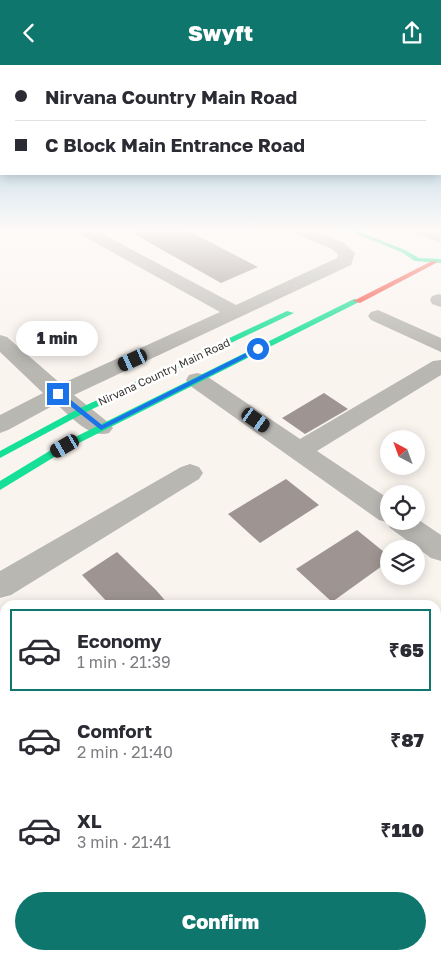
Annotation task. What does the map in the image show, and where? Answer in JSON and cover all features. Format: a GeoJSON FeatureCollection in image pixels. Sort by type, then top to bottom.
{"type":"FeatureCollection","features":[{"type":"Feature","properties":{"kind":"street"},"geometry":{"type":"LineString","coordinates":[[161,272],[235,312]]}},
{"type":"Feature","properties":{"kind":"street"},"geometry":{"type":"LineString","coordinates":[[0,425],[58,394],[322,272]]}},
{"type":"Feature","properties":{"kind":"street","name":"Nirvana Country Main Road"},"geometry":{"type":"LineString","coordinates":[[0,486],[48,456],[101,428],[417,272]]}},
{"type":"Feature","properties":{"kind":"street","name":"Nirvana Country Main Road"},"geometry":{"type":"LineString","coordinates":[[0,455],[81,411],[301,307]]}},
{"type":"Feature","properties":{"kind":"street"},"geometry":{"type":"LineString","coordinates":[[378,316],[441,346]]}},
{"type":"Feature","properties":{"kind":"street"},"geometry":{"type":"LineString","coordinates":[[0,341],[58,394],[101,428]]}},
{"type":"Feature","properties":{"kind":"street"},"geometry":{"type":"LineString","coordinates":[[299,451],[441,365]]}},
{"type":"Feature","properties":{"kind":"street"},"geometry":{"type":"LineString","coordinates":[[197,380],[380,507]]}},
{"type":"Feature","properties":{"kind":"street"},"geometry":{"type":"LineString","coordinates":[[82,383],[104,400]]}},
{"type":"Feature","properties":{"kind":"street"},"geometry":{"type":"LineString","coordinates":[[0,586],[190,473]]}},
{"type":"Feature","properties":{"kind":"street"},"geometry":{"type":"LineString","coordinates":[[413,530],[441,550]]}},
{"type":"Feature","properties":{"kind":"building"},"geometry":{"type":"Polygon","coordinates":[[[201,272],[247,272],[221,283],[201,272]]]}},
{"type":"Feature","properties":{"kind":"building"},"geometry":{"type":"Polygon","coordinates":[[[324,393],[348,409],[305,434],[282,418],[324,393]]]}},
{"type":"Feature","properties":{"kind":"building"},"geometry":{"type":"Polygon","coordinates":[[[286,479],[319,505],[260,543],[228,514],[286,479]]]}},
{"type":"Feature","properties":{"kind":"building"},"geometry":{"type":"Polygon","coordinates":[[[357,530],[380,549],[380,567],[335,600],[330,600],[296,569],[357,530]]]}},
{"type":"Feature","properties":{"kind":"building"},"geometry":{"type":"Polygon","coordinates":[[[117,552],[165,600],[105,600],[82,575],[117,552]]]}},
{"type":"Feature","properties":{"kind":"traffic: fast"},"geometry":{"type":"LineString","coordinates":[[0,486],[65,446],[357,301]]}},
{"type":"Feature","properties":{"kind":"traffic: fast"},"geometry":{"type":"LineString","coordinates":[[0,455],[81,411],[290,313]]}},
{"type":"Feature","properties":{"kind":"traffic: jam"},"geometry":{"type":"LineString","coordinates":[[357,301],[415,272]]}},
{"type":"Feature","properties":{"kind":"route"},"geometry":{"type":"LineString","coordinates":[[58,394],[101,428],[258,349]]}}]}
